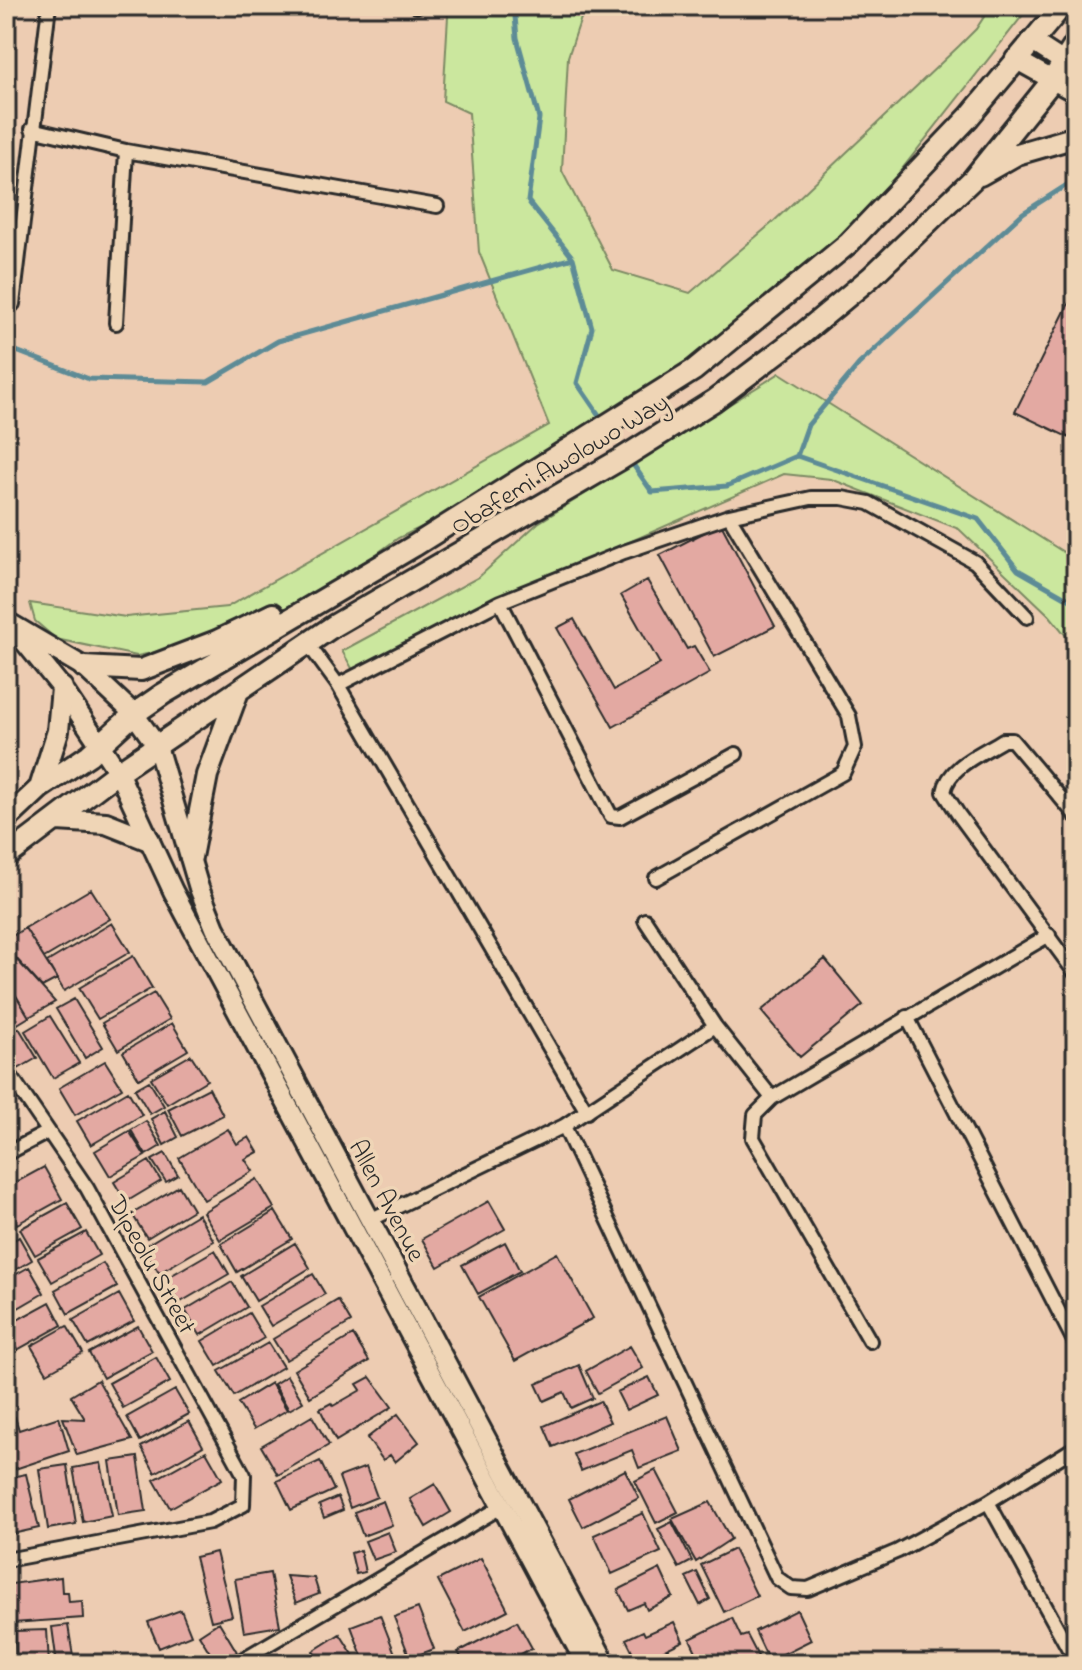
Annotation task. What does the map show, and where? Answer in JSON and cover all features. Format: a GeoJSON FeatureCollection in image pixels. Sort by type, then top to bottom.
{"type":"FeatureCollection","features":[{"type":"Feature","properties":{"kind":"main road","name":"Obafemi Awolowo Way"},"geometry":{"type":"LineString","coordinates":[[6,820],[40,788],[101,744],[134,714],[214,662],[414,546],[694,370],[849,243],[969,117],[1062,6]]}},
{"type":"Feature","properties":{"kind":"main road"},"geometry":{"type":"LineString","coordinates":[[1031,41],[1069,67]]}},
{"type":"Feature","properties":{"kind":"main road","name":"Obafemi Awolowo Way"},"geometry":{"type":"LineString","coordinates":[[6,857],[118,772],[374,600],[549,503],[715,400],[871,277],[973,179],[1051,82],[1069,67],[1076,43]]}},
{"type":"Feature","properties":{"kind":"main road"},"geometry":{"type":"LineString","coordinates":[[1015,59],[1051,82],[1076,93]]}},
{"type":"Feature","properties":{"kind":"main road"},"geometry":{"type":"LineString","coordinates":[[973,179],[1017,154],[1076,137]]}},
{"type":"Feature","properties":{"kind":"main road"},"geometry":{"type":"LineString","coordinates":[[84,667],[134,671],[176,658],[414,546]]}},
{"type":"Feature","properties":{"kind":"main road","name":"Allen Avenue"},"geometry":{"type":"LineString","coordinates":[[8,623],[84,667],[134,714],[157,746],[215,928],[606,1664]]}},
{"type":"Feature","properties":{"kind":"main road","name":"Allen Avenue"},"geometry":{"type":"LineString","coordinates":[[8,623],[62,688],[118,772],[149,840],[257,1050],[586,1664]]}},
{"type":"Feature","properties":{"kind":"main road"},"geometry":{"type":"LineString","coordinates":[[40,788],[58,731],[62,688]]}},
{"type":"Feature","properties":{"kind":"main road"},"geometry":{"type":"LineString","coordinates":[[191,857],[207,775],[237,694]]}},
{"type":"Feature","properties":{"kind":"main road"},"geometry":{"type":"LineString","coordinates":[[57,820],[106,823],[149,840]]}},
{"type":"Feature","properties":{"kind":"street"},"geometry":{"type":"LineString","coordinates":[[13,304],[49,6]]}},
{"type":"Feature","properties":{"kind":"street"},"geometry":{"type":"LineString","coordinates":[[32,129],[126,151],[437,206]]}},
{"type":"Feature","properties":{"kind":"street"},"geometry":{"type":"LineString","coordinates":[[116,323],[126,151]]}},
{"type":"Feature","properties":{"kind":"street"},"geometry":{"type":"LineString","coordinates":[[338,685],[500,602],[624,552],[729,516],[811,498],[869,503],[975,562],[1027,617]]}},
{"type":"Feature","properties":{"kind":"street"},"geometry":{"type":"LineString","coordinates":[[656,878],[843,773],[855,747],[849,716],[729,516]]}},
{"type":"Feature","properties":{"kind":"street"},"geometry":{"type":"LineString","coordinates":[[500,602],[611,816],[620,817],[736,754]]}},
{"type":"Feature","properties":{"kind":"street"},"geometry":{"type":"LineString","coordinates":[[308,644],[338,685],[587,1112]]}},
{"type":"Feature","properties":{"kind":"street"},"geometry":{"type":"LineString","coordinates":[[1076,816],[1012,740],[1003,740],[953,772],[946,781],[944,792],[958,814],[1076,974]]}},
{"type":"Feature","properties":{"kind":"street"},"geometry":{"type":"LineString","coordinates":[[645,920],[715,1026],[772,1098]]}},
{"type":"Feature","properties":{"kind":"street"},"geometry":{"type":"LineString","coordinates":[[870,1341],[753,1138],[755,1115],[772,1098],[1049,935]]}},
{"type":"Feature","properties":{"kind":"street"},"geometry":{"type":"LineString","coordinates":[[907,1017],[1076,1345]]}},
{"type":"Feature","properties":{"kind":"street"},"geometry":{"type":"LineString","coordinates":[[370,1220],[564,1126],[715,1026]]}},
{"type":"Feature","properties":{"kind":"street","name":"Dipeolu Street"},"geometry":{"type":"LineString","coordinates":[[6,1069],[87,1188],[244,1475],[246,1489],[243,1505],[210,1522],[6,1560]]}},
{"type":"Feature","properties":{"kind":"street"},"geometry":{"type":"LineString","coordinates":[[564,1126],[777,1578],[791,1588],[808,1589],[898,1551],[988,1502],[1076,1447]]}},
{"type":"Feature","properties":{"kind":"street"},"geometry":{"type":"LineString","coordinates":[[6,1154],[48,1132]]}},
{"type":"Feature","properties":{"kind":"street"},"geometry":{"type":"LineString","coordinates":[[988,1502],[1076,1662]]}},
{"type":"Feature","properties":{"kind":"street"},"geometry":{"type":"LineString","coordinates":[[235,1664],[503,1506]]}},
{"type":"Feature","properties":{"kind":"green space"},"geometry":{"type":"Polygon","coordinates":[[[442,6],[585,6],[568,57],[562,171],[613,270],[690,293],[772,223],[959,46],[976,29],[991,6],[1030,6],[887,188],[794,288],[689,365],[458,510],[398,538],[307,605],[226,638],[137,656],[56,639],[35,621],[30,603],[126,617],[227,607],[549,425],[479,252],[469,113],[443,101],[448,16],[442,6]]]}},
{"type":"Feature","properties":{"kind":"green space"},"geometry":{"type":"Polygon","coordinates":[[[780,373],[1076,560],[1076,648],[1050,616],[959,529],[831,479],[784,474],[481,607],[353,670],[342,651],[479,577],[538,523],[780,373]]]}},
{"type":"Feature","properties":{"kind":"building"},"geometry":{"type":"Polygon","coordinates":[[[1069,303],[1076,307],[1076,441],[1015,412],[1069,303]]]}},
{"type":"Feature","properties":{"kind":"building"},"geometry":{"type":"Polygon","coordinates":[[[721,524],[775,626],[714,657],[660,555],[721,524]]]}},
{"type":"Feature","properties":{"kind":"building"},"geometry":{"type":"Polygon","coordinates":[[[647,580],[687,649],[694,646],[710,673],[613,727],[557,628],[574,619],[614,690],[660,664],[621,595],[647,580]]]}},
{"type":"Feature","properties":{"kind":"building"},"geometry":{"type":"Polygon","coordinates":[[[91,889],[110,919],[44,958],[25,928],[91,889]]]}},
{"type":"Feature","properties":{"kind":"building"},"geometry":{"type":"Polygon","coordinates":[[[112,923],[130,952],[64,991],[47,962],[112,923]]]}},
{"type":"Feature","properties":{"kind":"building"},"geometry":{"type":"Polygon","coordinates":[[[25,928],[57,979],[42,987],[6,947],[6,940],[25,928]]]}},
{"type":"Feature","properties":{"kind":"building"},"geometry":{"type":"Polygon","coordinates":[[[133,956],[152,988],[98,1019],[79,988],[133,956]]]}},
{"type":"Feature","properties":{"kind":"building"},"geometry":{"type":"Polygon","coordinates":[[[825,959],[863,1005],[800,1057],[761,1011],[825,959]]]}},
{"type":"Feature","properties":{"kind":"building"},"geometry":{"type":"Polygon","coordinates":[[[17,960],[55,1002],[29,1017],[6,979],[13,973],[7,965],[17,960]]]}},
{"type":"Feature","properties":{"kind":"building"},"geometry":{"type":"Polygon","coordinates":[[[6,979],[29,1017],[6,1031],[6,979]]]}},
{"type":"Feature","properties":{"kind":"building"},"geometry":{"type":"Polygon","coordinates":[[[154,993],[170,1019],[118,1050],[102,1023],[154,993]]]}},
{"type":"Feature","properties":{"kind":"building"},"geometry":{"type":"Polygon","coordinates":[[[74,999],[103,1047],[85,1058],[56,1009],[74,999]]]}},
{"type":"Feature","properties":{"kind":"building"},"geometry":{"type":"Polygon","coordinates":[[[50,1016],[79,1063],[53,1078],[25,1031],[50,1016]]]}},
{"type":"Feature","properties":{"kind":"building"},"geometry":{"type":"Polygon","coordinates":[[[172,1023],[188,1050],[139,1079],[123,1052],[172,1023]]]}},
{"type":"Feature","properties":{"kind":"building"},"geometry":{"type":"Polygon","coordinates":[[[19,1028],[37,1058],[18,1069],[6,1049],[6,1036],[19,1028]]]}},
{"type":"Feature","properties":{"kind":"building"},"geometry":{"type":"Polygon","coordinates":[[[191,1055],[207,1080],[167,1104],[151,1078],[191,1055]]]}},
{"type":"Feature","properties":{"kind":"building"},"geometry":{"type":"Polygon","coordinates":[[[105,1061],[122,1088],[75,1115],[59,1088],[105,1061]]]}},
{"type":"Feature","properties":{"kind":"building"},"geometry":{"type":"Polygon","coordinates":[[[149,1081],[164,1106],[150,1114],[135,1089],[149,1081]]]}},
{"type":"Feature","properties":{"kind":"building"},"geometry":{"type":"Polygon","coordinates":[[[209,1088],[223,1115],[182,1136],[168,1109],[209,1088]]]}},
{"type":"Feature","properties":{"kind":"building"},"geometry":{"type":"Polygon","coordinates":[[[128,1091],[142,1115],[91,1145],[77,1121],[128,1091]]]}},
{"type":"Feature","properties":{"kind":"building"},"geometry":{"type":"Polygon","coordinates":[[[165,1111],[178,1137],[164,1145],[151,1119],[165,1111]]]}},
{"type":"Feature","properties":{"kind":"building"},"geometry":{"type":"Polygon","coordinates":[[[146,1121],[161,1146],[146,1155],[131,1130],[146,1121]]]}},
{"type":"Feature","properties":{"kind":"building"},"geometry":{"type":"Polygon","coordinates":[[[228,1129],[237,1144],[249,1137],[258,1152],[245,1159],[253,1171],[204,1200],[179,1158],[228,1129]]]}},
{"type":"Feature","properties":{"kind":"building"},"geometry":{"type":"Polygon","coordinates":[[[129,1131],[145,1156],[110,1176],[95,1151],[129,1131]]]}},
{"type":"Feature","properties":{"kind":"building"},"geometry":{"type":"Polygon","coordinates":[[[165,1153],[178,1175],[166,1182],[152,1160],[165,1153]]]}},
{"type":"Feature","properties":{"kind":"building"},"geometry":{"type":"Polygon","coordinates":[[[149,1161],[161,1181],[126,1202],[114,1182],[149,1161]]]}},
{"type":"Feature","properties":{"kind":"building"},"geometry":{"type":"Polygon","coordinates":[[[44,1167],[62,1199],[17,1224],[6,1204],[6,1174],[9,1172],[15,1183],[44,1167]]]}},
{"type":"Feature","properties":{"kind":"building"},"geometry":{"type":"Polygon","coordinates":[[[257,1179],[274,1208],[220,1240],[203,1212],[257,1179]]]}},
{"type":"Feature","properties":{"kind":"building"},"geometry":{"type":"Polygon","coordinates":[[[179,1186],[193,1210],[147,1238],[132,1214],[179,1186]]]}},
{"type":"Feature","properties":{"kind":"building"},"geometry":{"type":"Polygon","coordinates":[[[489,1201],[505,1229],[438,1267],[422,1239],[489,1201]]]}},
{"type":"Feature","properties":{"kind":"building"},"geometry":{"type":"Polygon","coordinates":[[[67,1203],[82,1229],[35,1255],[20,1229],[67,1203]]]}},
{"type":"Feature","properties":{"kind":"building"},"geometry":{"type":"Polygon","coordinates":[[[275,1211],[292,1239],[237,1272],[221,1244],[275,1211]]]}},
{"type":"Feature","properties":{"kind":"building"},"geometry":{"type":"Polygon","coordinates":[[[198,1214],[214,1241],[159,1273],[143,1247],[198,1214]]]}},
{"type":"Feature","properties":{"kind":"building"},"geometry":{"type":"Polygon","coordinates":[[[86,1232],[99,1255],[52,1282],[38,1258],[86,1232]]]}},
{"type":"Feature","properties":{"kind":"building"},"geometry":{"type":"Polygon","coordinates":[[[19,1237],[32,1260],[6,1275],[6,1245],[19,1237]]]}},
{"type":"Feature","properties":{"kind":"building"},"geometry":{"type":"Polygon","coordinates":[[[505,1242],[520,1271],[478,1294],[462,1265],[505,1242]]]}},
{"type":"Feature","properties":{"kind":"building"},"geometry":{"type":"Polygon","coordinates":[[[295,1243],[310,1268],[256,1301],[241,1276],[295,1243]]]}},
{"type":"Feature","properties":{"kind":"building"},"geometry":{"type":"Polygon","coordinates":[[[215,1250],[229,1274],[179,1303],[165,1279],[215,1250]]]}},
{"type":"Feature","properties":{"kind":"building"},"geometry":{"type":"Polygon","coordinates":[[[557,1253],[593,1318],[515,1361],[479,1297],[557,1253]]]}},
{"type":"Feature","properties":{"kind":"building"},"geometry":{"type":"Polygon","coordinates":[[[103,1263],[117,1287],[68,1314],[55,1290],[103,1263]]]}},
{"type":"Feature","properties":{"kind":"building"},"geometry":{"type":"Polygon","coordinates":[[[29,1267],[44,1293],[6,1315],[6,1280],[29,1267]]]}},
{"type":"Feature","properties":{"kind":"building"},"geometry":{"type":"Polygon","coordinates":[[[313,1274],[325,1294],[271,1326],[259,1306],[313,1274]]]}},
{"type":"Feature","properties":{"kind":"building"},"geometry":{"type":"Polygon","coordinates":[[[232,1282],[247,1307],[200,1335],[185,1310],[232,1282]]]}},
{"type":"Feature","properties":{"kind":"building"},"geometry":{"type":"Polygon","coordinates":[[[119,1294],[134,1321],[88,1346],[73,1320],[119,1294]]]}},
{"type":"Feature","properties":{"kind":"building"},"geometry":{"type":"Polygon","coordinates":[[[338,1300],[351,1322],[286,1360],[273,1339],[338,1300]]]}},
{"type":"Feature","properties":{"kind":"building"},"geometry":{"type":"Polygon","coordinates":[[[50,1302],[62,1325],[17,1350],[6,1326],[50,1302]]]}},
{"type":"Feature","properties":{"kind":"building"},"geometry":{"type":"Polygon","coordinates":[[[249,1313],[264,1338],[217,1366],[202,1341],[249,1313]]]}},
{"type":"Feature","properties":{"kind":"building"},"geometry":{"type":"Polygon","coordinates":[[[67,1326],[83,1353],[47,1373],[31,1346],[67,1326]]]}},
{"type":"Feature","properties":{"kind":"building"},"geometry":{"type":"Polygon","coordinates":[[[138,1326],[152,1351],[103,1378],[89,1353],[138,1326]]]}},
{"type":"Feature","properties":{"kind":"building"},"geometry":{"type":"Polygon","coordinates":[[[353,1335],[369,1361],[310,1397],[294,1370],[353,1335]]]}},
{"type":"Feature","properties":{"kind":"building"},"geometry":{"type":"Polygon","coordinates":[[[268,1343],[283,1367],[234,1396],[219,1371],[268,1343]]]}},
{"type":"Feature","properties":{"kind":"building"},"geometry":{"type":"Polygon","coordinates":[[[630,1346],[643,1368],[598,1393],[586,1371],[630,1346]]]}},
{"type":"Feature","properties":{"kind":"building"},"geometry":{"type":"Polygon","coordinates":[[[156,1357],[170,1382],[123,1408],[109,1383],[156,1357]]]}},
{"type":"Feature","properties":{"kind":"building"},"geometry":{"type":"Polygon","coordinates":[[[579,1365],[593,1398],[571,1408],[564,1392],[544,1401],[536,1384],[579,1365]]]}},
{"type":"Feature","properties":{"kind":"building"},"geometry":{"type":"Polygon","coordinates":[[[287,1376],[303,1402],[289,1410],[274,1384],[287,1376]]]}},
{"type":"Feature","properties":{"kind":"building"},"geometry":{"type":"Polygon","coordinates":[[[370,1377],[392,1407],[336,1441],[320,1409],[331,1403],[333,1406],[361,1390],[357,1384],[370,1377]]]}},
{"type":"Feature","properties":{"kind":"building"},"geometry":{"type":"Polygon","coordinates":[[[649,1377],[658,1395],[626,1410],[617,1392],[649,1377]]]}},
{"type":"Feature","properties":{"kind":"building"},"geometry":{"type":"Polygon","coordinates":[[[98,1380],[132,1440],[77,1455],[63,1418],[85,1419],[71,1396],[98,1380]]]}},
{"type":"Feature","properties":{"kind":"building"},"geometry":{"type":"Polygon","coordinates":[[[271,1383],[287,1410],[254,1429],[238,1403],[271,1383]]]}},
{"type":"Feature","properties":{"kind":"building"},"geometry":{"type":"Polygon","coordinates":[[[175,1390],[189,1414],[140,1441],[127,1417],[175,1390]]]}},
{"type":"Feature","properties":{"kind":"building"},"geometry":{"type":"Polygon","coordinates":[[[600,1401],[610,1422],[553,1447],[544,1426],[600,1401]]]}},
{"type":"Feature","properties":{"kind":"building"},"geometry":{"type":"Polygon","coordinates":[[[398,1414],[419,1442],[395,1462],[390,1455],[383,1460],[367,1438],[398,1414]]]}},
{"type":"Feature","properties":{"kind":"building"},"geometry":{"type":"Polygon","coordinates":[[[312,1416],[329,1445],[278,1475],[261,1446],[312,1416]]]}},
{"type":"Feature","properties":{"kind":"building"},"geometry":{"type":"Polygon","coordinates":[[[667,1416],[682,1451],[639,1468],[632,1450],[581,1471],[574,1454],[667,1416]]]}},
{"type":"Feature","properties":{"kind":"building"},"geometry":{"type":"Polygon","coordinates":[[[15,1417],[19,1430],[59,1417],[69,1451],[15,1469],[6,1441],[6,1419],[15,1417]]]}},
{"type":"Feature","properties":{"kind":"building"},"geometry":{"type":"Polygon","coordinates":[[[189,1421],[203,1446],[155,1473],[141,1447],[189,1421]]]}},
{"type":"Feature","properties":{"kind":"building"},"geometry":{"type":"Polygon","coordinates":[[[206,1451],[222,1479],[170,1508],[154,1480],[206,1451]]]}},
{"type":"Feature","properties":{"kind":"building"},"geometry":{"type":"Polygon","coordinates":[[[138,1457],[146,1511],[118,1515],[110,1461],[138,1457]]]}},
{"type":"Feature","properties":{"kind":"building"},"geometry":{"type":"Polygon","coordinates":[[[320,1461],[334,1490],[291,1510],[277,1481],[320,1461]]]}},
{"type":"Feature","properties":{"kind":"building"},"geometry":{"type":"Polygon","coordinates":[[[101,1463],[112,1516],[83,1522],[73,1468],[101,1463]]]}},
{"type":"Feature","properties":{"kind":"building"},"geometry":{"type":"Polygon","coordinates":[[[67,1465],[76,1524],[48,1529],[39,1469],[67,1465]]]}},
{"type":"Feature","properties":{"kind":"building"},"geometry":{"type":"Polygon","coordinates":[[[366,1467],[377,1497],[350,1508],[339,1477],[366,1467]]]}},
{"type":"Feature","properties":{"kind":"building"},"geometry":{"type":"Polygon","coordinates":[[[625,1470],[639,1498],[583,1527],[569,1499],[625,1470]]]}},
{"type":"Feature","properties":{"kind":"building"},"geometry":{"type":"Polygon","coordinates":[[[656,1470],[678,1512],[656,1523],[635,1481],[656,1470]]]}},
{"type":"Feature","properties":{"kind":"building"},"geometry":{"type":"Polygon","coordinates":[[[26,1474],[39,1528],[12,1534],[6,1510],[6,1478],[26,1474]]]}},
{"type":"Feature","properties":{"kind":"building"},"geometry":{"type":"Polygon","coordinates":[[[435,1484],[451,1512],[426,1527],[410,1499],[435,1484]]]}},
{"type":"Feature","properties":{"kind":"building"},"geometry":{"type":"Polygon","coordinates":[[[338,1497],[343,1510],[324,1518],[319,1505],[338,1497]]]}},
{"type":"Feature","properties":{"kind":"building"},"geometry":{"type":"Polygon","coordinates":[[[383,1501],[392,1525],[363,1536],[354,1512],[383,1501]]]}},
{"type":"Feature","properties":{"kind":"building"},"geometry":{"type":"Polygon","coordinates":[[[710,1502],[731,1539],[696,1562],[672,1519],[710,1502]]]}},
{"type":"Feature","properties":{"kind":"building"},"geometry":{"type":"Polygon","coordinates":[[[643,1513],[661,1552],[612,1574],[594,1535],[643,1513]]]}},
{"type":"Feature","properties":{"kind":"building"},"geometry":{"type":"Polygon","coordinates":[[[672,1522],[692,1561],[679,1568],[658,1529],[672,1522]]]}},
{"type":"Feature","properties":{"kind":"building"},"geometry":{"type":"Polygon","coordinates":[[[388,1532],[396,1552],[373,1560],[365,1541],[388,1532]]]}},
{"type":"Feature","properties":{"kind":"building"},"geometry":{"type":"Polygon","coordinates":[[[734,1549],[757,1596],[724,1612],[701,1565],[734,1549]]]}},
{"type":"Feature","properties":{"kind":"building"},"geometry":{"type":"Polygon","coordinates":[[[360,1550],[365,1572],[356,1574],[351,1553],[360,1550]]]}},
{"type":"Feature","properties":{"kind":"building"},"geometry":{"type":"Polygon","coordinates":[[[216,1552],[232,1616],[211,1621],[195,1557],[216,1552]]]}},
{"type":"Feature","properties":{"kind":"building"},"geometry":{"type":"Polygon","coordinates":[[[481,1558],[508,1610],[465,1632],[438,1580],[481,1558]]]}},
{"type":"Feature","properties":{"kind":"building"},"geometry":{"type":"Polygon","coordinates":[[[660,1569],[673,1597],[647,1610],[644,1603],[628,1610],[618,1590],[660,1569]]]}},
{"type":"Feature","properties":{"kind":"building"},"geometry":{"type":"Polygon","coordinates":[[[697,1572],[710,1599],[700,1605],[686,1577],[697,1572]]]}},
{"type":"Feature","properties":{"kind":"building"},"geometry":{"type":"Polygon","coordinates":[[[270,1573],[280,1626],[244,1632],[235,1579],[270,1573]]]}},
{"type":"Feature","properties":{"kind":"building"},"geometry":{"type":"Polygon","coordinates":[[[286,1576],[314,1578],[319,1594],[296,1603],[286,1576]]]}},
{"type":"Feature","properties":{"kind":"building"},"geometry":{"type":"Polygon","coordinates":[[[61,1577],[62,1592],[68,1592],[69,1602],[82,1601],[83,1618],[13,1623],[11,1584],[61,1577]]]}},
{"type":"Feature","properties":{"kind":"building"},"geometry":{"type":"Polygon","coordinates":[[[418,1608],[434,1649],[410,1658],[394,1617],[418,1608]]]}},
{"type":"Feature","properties":{"kind":"building"},"geometry":{"type":"Polygon","coordinates":[[[181,1610],[191,1635],[159,1648],[148,1622],[181,1610]]]}},
{"type":"Feature","properties":{"kind":"building"},"geometry":{"type":"Polygon","coordinates":[[[797,1610],[811,1640],[769,1661],[755,1631],[797,1610]]]}},
{"type":"Feature","properties":{"kind":"building"},"geometry":{"type":"Polygon","coordinates":[[[380,1615],[399,1664],[365,1664],[351,1626],[380,1615]]]}},
{"type":"Feature","properties":{"kind":"building"},"geometry":{"type":"Polygon","coordinates":[[[732,1618],[741,1637],[747,1635],[762,1664],[698,1664],[696,1659],[699,1658],[690,1639],[732,1618]]]}},
{"type":"Feature","properties":{"kind":"building"},"geometry":{"type":"Polygon","coordinates":[[[517,1621],[532,1648],[503,1664],[465,1664],[458,1652],[517,1621]]]}},
{"type":"Feature","properties":{"kind":"building"},"geometry":{"type":"Polygon","coordinates":[[[219,1622],[237,1652],[217,1664],[199,1635],[219,1622]]]}},
{"type":"Feature","properties":{"kind":"building"},"geometry":{"type":"Polygon","coordinates":[[[674,1622],[683,1641],[638,1663],[626,1639],[643,1631],[645,1635],[674,1622]]]}},
{"type":"Feature","properties":{"kind":"building"},"geometry":{"type":"Polygon","coordinates":[[[68,1625],[74,1662],[57,1664],[52,1627],[68,1625]]]}},
{"type":"Feature","properties":{"kind":"building"},"geometry":{"type":"Polygon","coordinates":[[[47,1630],[49,1664],[16,1664],[15,1631],[47,1630]]]}},
{"type":"Feature","properties":{"kind":"building"},"geometry":{"type":"Polygon","coordinates":[[[340,1634],[359,1664],[321,1664],[313,1651],[340,1634]]]}},
{"type":"Feature","properties":{"kind":"building"},"geometry":{"type":"Polygon","coordinates":[[[308,1654],[313,1664],[290,1664],[308,1654]]]}},
{"type":"Feature","properties":{"kind":"waterway"},"geometry":{"type":"LineString","coordinates":[[514,6],[517,38],[539,118],[528,201],[573,258],[592,328],[577,383],[603,421]]}},
{"type":"Feature","properties":{"kind":"waterway"},"geometry":{"type":"LineString","coordinates":[[797,456],[808,425],[859,364],[1023,213],[1076,179]]}},
{"type":"Feature","properties":{"kind":"waterway"},"geometry":{"type":"LineString","coordinates":[[6,347],[89,379],[208,382],[278,341],[573,258]]}},
{"type":"Feature","properties":{"kind":"waterway"},"geometry":{"type":"LineString","coordinates":[[632,463],[652,492],[727,486],[797,456],[978,519],[1018,570],[1076,603]]}}]}
